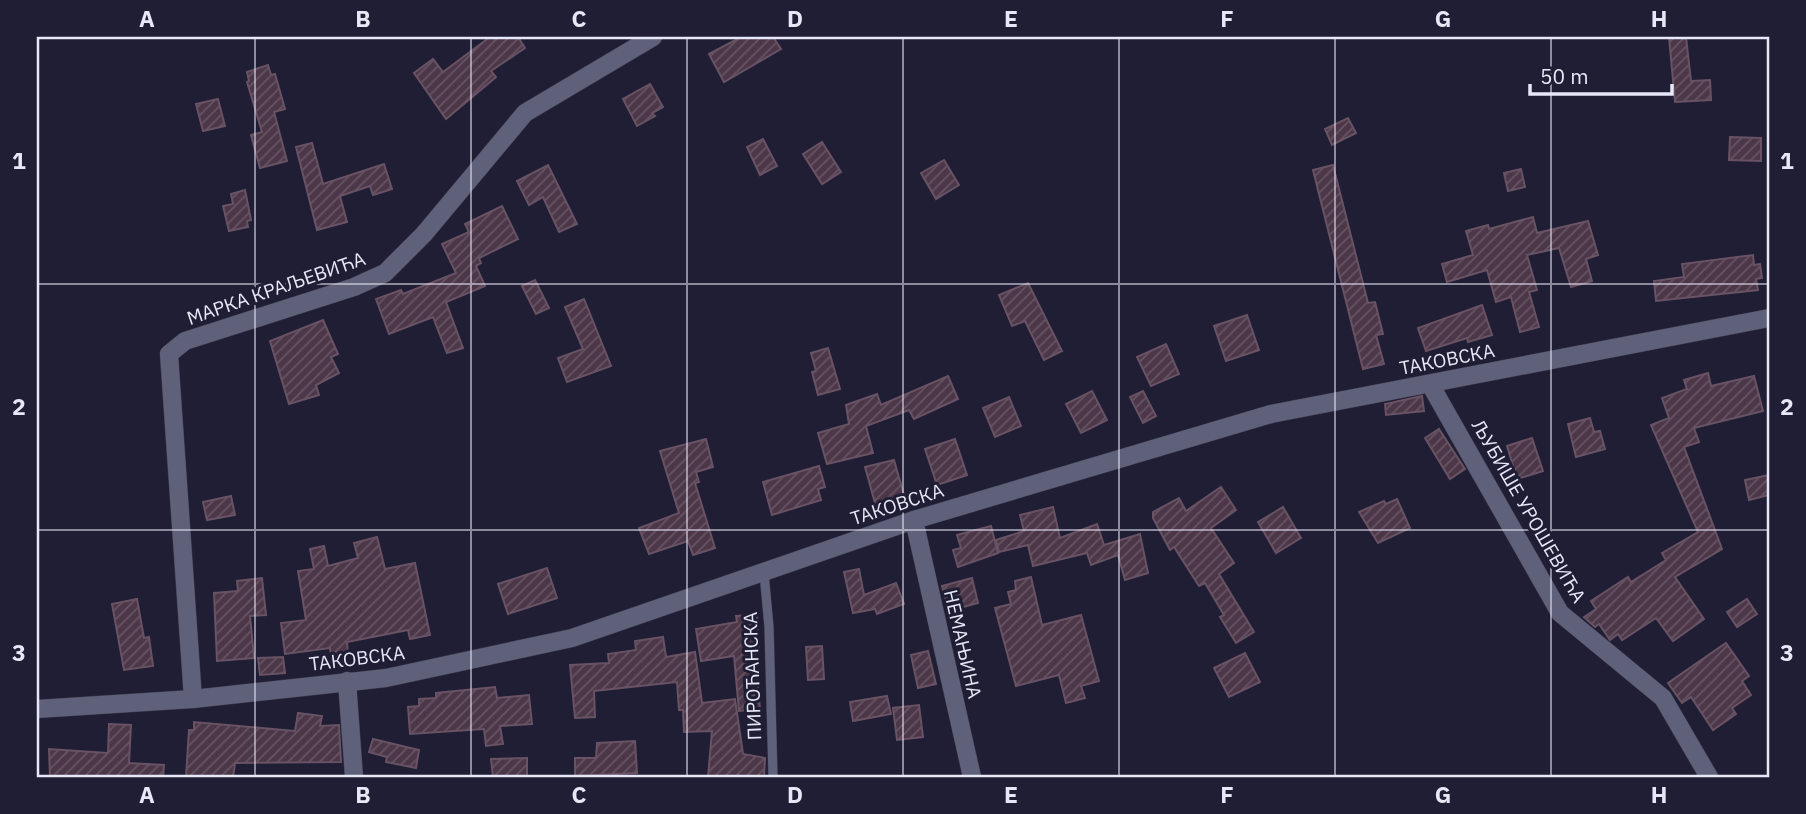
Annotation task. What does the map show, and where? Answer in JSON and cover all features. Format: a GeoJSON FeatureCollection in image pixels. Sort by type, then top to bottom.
{"type":"FeatureCollection","features":[{"type":"Feature","properties":{"kind":"street","name":"МАРКА КРАЉЕВИЋА"},"geometry":{"type":"LineString","coordinates":[[193,699],[169,354],[186,341],[354,287],[385,273],[424,234],[524,113],[653,37]]}},
{"type":"Feature","properties":{"kind":"street","name":"ТАКОВСКА"},"geometry":{"type":"LineString","coordinates":[[37,709],[193,699],[386,678],[572,638],[914,520],[1271,414],[1769,318]]}},
{"type":"Feature","properties":{"kind":"street","name":"ЉУБИШЕ УРОШЕВИЋА"},"geometry":{"type":"LineString","coordinates":[[1430,384],[1560,613],[1663,698],[1709,777]]}},
{"type":"Feature","properties":{"kind":"street","name":"НЕМАЊИНА"},"geometry":{"type":"LineString","coordinates":[[914,520],[972,777]]}},
{"type":"Feature","properties":{"kind":"street"},"geometry":{"type":"LineString","coordinates":[[347,681],[354,777]]}},
{"type":"Feature","properties":{"kind":"lane","name":"ПИРОЋАНСКА"},"geometry":{"type":"LineString","coordinates":[[764,573],[769,627],[774,777]]}},
{"type":"Feature","properties":{"kind":"building"},"geometry":{"type":"Polygon","coordinates":[[[490,37],[518,37],[525,48],[491,71],[496,77],[446,119],[414,73],[433,59],[443,72],[490,37]]]}},
{"type":"Feature","properties":{"kind":"building"},"geometry":{"type":"Polygon","coordinates":[[[741,37],[773,37],[781,49],[724,82],[709,54],[741,37]]]}},
{"type":"Feature","properties":{"kind":"building"},"geometry":{"type":"Polygon","coordinates":[[[1669,37],[1686,37],[1691,81],[1710,80],[1711,100],[1675,102],[1669,37]]]}},
{"type":"Feature","properties":{"kind":"building"},"geometry":{"type":"Polygon","coordinates":[[[268,65],[271,75],[275,74],[285,109],[274,112],[287,161],[260,168],[251,135],[262,132],[247,82],[247,72],[268,65]]]}},
{"type":"Feature","properties":{"kind":"building"},"geometry":{"type":"Polygon","coordinates":[[[650,84],[663,107],[652,113],[655,116],[637,126],[623,99],[650,84]]]}},
{"type":"Feature","properties":{"kind":"building"},"geometry":{"type":"Polygon","coordinates":[[[218,99],[225,126],[203,131],[196,104],[218,99]]]}},
{"type":"Feature","properties":{"kind":"building"},"geometry":{"type":"Polygon","coordinates":[[[1348,118],[1356,133],[1332,145],[1325,129],[1348,118]]]}},
{"type":"Feature","properties":{"kind":"building"},"geometry":{"type":"Polygon","coordinates":[[[1730,137],[1761,138],[1761,161],[1729,160],[1730,137]]]}},
{"type":"Feature","properties":{"kind":"building"},"geometry":{"type":"Polygon","coordinates":[[[763,139],[777,166],[760,175],[747,147],[763,139]]]}},
{"type":"Feature","properties":{"kind":"building"},"geometry":{"type":"Polygon","coordinates":[[[822,142],[841,172],[822,184],[803,154],[822,142]]]}},
{"type":"Feature","properties":{"kind":"building"},"geometry":{"type":"Polygon","coordinates":[[[312,143],[323,184],[384,164],[392,189],[373,195],[370,186],[340,196],[347,222],[317,230],[296,147],[312,143]]]}},
{"type":"Feature","properties":{"kind":"building"},"geometry":{"type":"Polygon","coordinates":[[[944,160],[959,185],[936,199],[921,173],[944,160]]]}},
{"type":"Feature","properties":{"kind":"building"},"geometry":{"type":"Polygon","coordinates":[[[548,165],[577,224],[559,232],[543,197],[529,205],[517,181],[548,165]]]}},
{"type":"Feature","properties":{"kind":"building"},"geometry":{"type":"Polygon","coordinates":[[[1333,165],[1368,303],[1375,302],[1383,334],[1376,335],[1384,364],[1363,369],[1313,170],[1333,165]]]}},
{"type":"Feature","properties":{"kind":"building"},"geometry":{"type":"Polygon","coordinates":[[[1521,169],[1525,187],[1508,191],[1504,173],[1521,169]]]}},
{"type":"Feature","properties":{"kind":"building"},"geometry":{"type":"Polygon","coordinates":[[[245,190],[251,220],[247,221],[248,227],[229,231],[223,206],[233,204],[231,194],[245,190]]]}},
{"type":"Feature","properties":{"kind":"building"},"geometry":{"type":"Polygon","coordinates":[[[502,206],[518,239],[479,258],[481,263],[476,266],[485,286],[446,302],[463,348],[447,353],[433,317],[389,334],[376,299],[401,290],[403,294],[456,273],[442,244],[469,232],[465,224],[502,206]]]}},
{"type":"Feature","properties":{"kind":"building"},"geometry":{"type":"Polygon","coordinates":[[[1533,217],[1537,233],[1588,221],[1598,255],[1586,259],[1592,281],[1571,287],[1559,248],[1527,255],[1537,290],[1529,292],[1539,327],[1520,332],[1511,297],[1496,302],[1487,270],[1447,282],[1442,264],[1473,255],[1466,231],[1488,225],[1489,229],[1533,217]]]}},
{"type":"Feature","properties":{"kind":"building"},"geometry":{"type":"Polygon","coordinates":[[[1753,255],[1754,265],[1760,264],[1762,278],[1756,279],[1758,290],[1656,301],[1654,281],[1684,277],[1682,264],[1753,255]]]}},
{"type":"Feature","properties":{"kind":"building"},"geometry":{"type":"Polygon","coordinates":[[[535,280],[549,308],[536,314],[522,286],[535,280]]]}},
{"type":"Feature","properties":{"kind":"building"},"geometry":{"type":"Polygon","coordinates":[[[1028,283],[1062,351],[1044,360],[1025,321],[1012,326],[999,295],[1028,283]]]}},
{"type":"Feature","properties":{"kind":"building"},"geometry":{"type":"Polygon","coordinates":[[[584,299],[611,366],[567,382],[558,358],[583,349],[565,307],[584,299]]]}},
{"type":"Feature","properties":{"kind":"building"},"geometry":{"type":"Polygon","coordinates":[[[1482,305],[1492,335],[1468,342],[1467,338],[1426,351],[1418,328],[1482,305]]]}},
{"type":"Feature","properties":{"kind":"building"},"geometry":{"type":"Polygon","coordinates":[[[1247,315],[1259,350],[1226,361],[1214,326],[1247,315]]]}},
{"type":"Feature","properties":{"kind":"building"},"geometry":{"type":"Polygon","coordinates":[[[323,320],[338,354],[331,357],[339,373],[316,385],[319,395],[289,404],[270,341],[323,320]]]}},
{"type":"Feature","properties":{"kind":"building"},"geometry":{"type":"Polygon","coordinates":[[[1166,344],[1179,374],[1151,386],[1137,357],[1166,344]]]}},
{"type":"Feature","properties":{"kind":"building"},"geometry":{"type":"Polygon","coordinates":[[[828,348],[840,389],[818,395],[812,372],[816,371],[811,353],[828,348]]]}},
{"type":"Feature","properties":{"kind":"building"},"geometry":{"type":"Polygon","coordinates":[[[1708,373],[1711,386],[1754,376],[1763,411],[1694,428],[1699,442],[1684,447],[1722,549],[1675,577],[1704,619],[1673,641],[1656,618],[1622,640],[1618,634],[1610,640],[1599,624],[1595,627],[1584,617],[1596,609],[1591,601],[1628,577],[1631,582],[1666,560],[1662,553],[1698,532],[1651,425],[1669,418],[1662,398],[1687,389],[1684,380],[1708,373]]]}},
{"type":"Feature","properties":{"kind":"building"},"geometry":{"type":"Polygon","coordinates":[[[948,376],[958,399],[914,419],[909,410],[866,426],[873,453],[827,464],[818,433],[849,424],[846,405],[877,394],[881,405],[948,376]]]}},
{"type":"Feature","properties":{"kind":"building"},"geometry":{"type":"Polygon","coordinates":[[[1092,391],[1107,420],[1081,433],[1066,404],[1092,391]]]}},
{"type":"Feature","properties":{"kind":"building"},"geometry":{"type":"Polygon","coordinates":[[[1143,391],[1156,416],[1143,423],[1130,397],[1143,391]]]}},
{"type":"Feature","properties":{"kind":"building"},"geometry":{"type":"Polygon","coordinates":[[[1422,396],[1424,411],[1386,415],[1385,404],[1422,396]]]}},
{"type":"Feature","properties":{"kind":"building"},"geometry":{"type":"Polygon","coordinates":[[[1009,397],[1021,426],[995,437],[983,408],[1009,397]]]}},
{"type":"Feature","properties":{"kind":"building"},"geometry":{"type":"Polygon","coordinates":[[[1590,418],[1594,432],[1600,431],[1605,449],[1576,457],[1568,424],[1590,418]]]}},
{"type":"Feature","properties":{"kind":"building"},"geometry":{"type":"Polygon","coordinates":[[[1439,429],[1465,469],[1450,479],[1425,438],[1439,429]]]}},
{"type":"Feature","properties":{"kind":"building"},"geometry":{"type":"Polygon","coordinates":[[[1532,438],[1543,471],[1517,479],[1507,446],[1532,438]]]}},
{"type":"Feature","properties":{"kind":"building"},"geometry":{"type":"Polygon","coordinates":[[[706,439],[713,467],[696,472],[699,482],[695,483],[715,548],[693,555],[688,541],[649,554],[639,528],[679,513],[660,451],[706,439]]]}},
{"type":"Feature","properties":{"kind":"building"},"geometry":{"type":"Polygon","coordinates":[[[955,439],[967,475],[937,485],[925,449],[955,439]]]}},
{"type":"Feature","properties":{"kind":"building"},"geometry":{"type":"Polygon","coordinates":[[[894,460],[904,495],[875,503],[865,467],[894,460]]]}},
{"type":"Feature","properties":{"kind":"building"},"geometry":{"type":"Polygon","coordinates":[[[819,466],[825,487],[818,489],[821,500],[772,515],[763,482],[819,466]]]}},
{"type":"Feature","properties":{"kind":"building"},"geometry":{"type":"Polygon","coordinates":[[[1769,475],[1769,495],[1749,500],[1745,480],[1769,475]]]}},
{"type":"Feature","properties":{"kind":"building"},"geometry":{"type":"Polygon","coordinates":[[[1221,487],[1236,510],[1211,528],[1234,563],[1219,574],[1254,632],[1236,643],[1220,617],[1224,615],[1205,583],[1199,586],[1174,547],[1170,550],[1153,518],[1153,512],[1179,498],[1186,511],[1221,487]]]}},
{"type":"Feature","properties":{"kind":"building"},"geometry":{"type":"Polygon","coordinates":[[[231,496],[235,515],[207,520],[203,502],[231,496]]]}},
{"type":"Feature","properties":{"kind":"building"},"geometry":{"type":"Polygon","coordinates":[[[1397,499],[1410,528],[1378,543],[1359,512],[1384,501],[1386,504],[1397,499]]]}},
{"type":"Feature","properties":{"kind":"building"},"geometry":{"type":"Polygon","coordinates":[[[1053,507],[1060,538],[1097,524],[1104,545],[1140,534],[1148,573],[1125,580],[1118,555],[1091,565],[1087,553],[1033,566],[1028,545],[999,552],[996,540],[1024,531],[1020,515],[1053,507]]]}},
{"type":"Feature","properties":{"kind":"building"},"geometry":{"type":"Polygon","coordinates":[[[1283,507],[1301,538],[1276,553],[1258,522],[1283,507]]]}},
{"type":"Feature","properties":{"kind":"building"},"geometry":{"type":"Polygon","coordinates":[[[991,526],[998,553],[958,567],[953,550],[961,548],[957,535],[991,526]]]}},
{"type":"Feature","properties":{"kind":"building"},"geometry":{"type":"Polygon","coordinates":[[[377,537],[385,569],[415,563],[430,635],[410,639],[408,630],[347,642],[348,654],[331,656],[330,648],[285,654],[281,623],[306,620],[298,571],[314,569],[310,549],[324,546],[328,566],[358,558],[354,543],[377,537]]]}},
{"type":"Feature","properties":{"kind":"building"},"geometry":{"type":"Polygon","coordinates":[[[547,568],[557,598],[508,614],[498,584],[547,568]]]}},
{"type":"Feature","properties":{"kind":"building"},"geometry":{"type":"Polygon","coordinates":[[[859,569],[864,595],[896,583],[904,604],[877,614],[875,609],[853,613],[844,572],[859,569]]]}},
{"type":"Feature","properties":{"kind":"building"},"geometry":{"type":"Polygon","coordinates":[[[1031,577],[1042,625],[1081,615],[1099,681],[1081,686],[1085,698],[1066,703],[1059,675],[1016,686],[995,608],[1011,604],[1008,592],[1016,590],[1015,581],[1031,577]]]}},
{"type":"Feature","properties":{"kind":"building"},"geometry":{"type":"Polygon","coordinates":[[[262,578],[266,615],[250,616],[254,658],[217,661],[214,593],[238,591],[237,581],[262,578]]]}},
{"type":"Feature","properties":{"kind":"building"},"geometry":{"type":"Polygon","coordinates":[[[972,578],[978,603],[948,611],[942,586],[972,578]]]}},
{"type":"Feature","properties":{"kind":"building"},"geometry":{"type":"Polygon","coordinates":[[[137,599],[144,638],[149,637],[153,666],[124,670],[112,604],[137,599]]]}},
{"type":"Feature","properties":{"kind":"building"},"geometry":{"type":"Polygon","coordinates":[[[1747,599],[1757,614],[1737,627],[1727,612],[1747,599]]]}},
{"type":"Feature","properties":{"kind":"building"},"geometry":{"type":"Polygon","coordinates":[[[757,615],[759,647],[754,647],[760,709],[739,711],[734,656],[701,661],[696,629],[737,622],[736,616],[757,615]]]}},
{"type":"Feature","properties":{"kind":"building"},"geometry":{"type":"Polygon","coordinates":[[[663,637],[666,657],[695,652],[702,703],[735,699],[743,754],[765,758],[764,777],[708,777],[712,731],[684,732],[677,682],[594,691],[595,717],[575,718],[570,665],[609,663],[608,654],[636,650],[635,641],[663,637]]]}},
{"type":"Feature","properties":{"kind":"building"},"geometry":{"type":"Polygon","coordinates":[[[1726,643],[1749,676],[1742,681],[1751,695],[1732,708],[1736,714],[1713,730],[1691,697],[1682,703],[1668,683],[1726,643]]]}},
{"type":"Feature","properties":{"kind":"building"},"geometry":{"type":"Polygon","coordinates":[[[822,646],[824,679],[808,680],[806,647],[822,646]]]}},
{"type":"Feature","properties":{"kind":"building"},"geometry":{"type":"Polygon","coordinates":[[[928,651],[936,684],[918,688],[911,655],[928,651]]]}},
{"type":"Feature","properties":{"kind":"building"},"geometry":{"type":"Polygon","coordinates":[[[1245,653],[1260,682],[1229,697],[1214,668],[1245,653]]]}},
{"type":"Feature","properties":{"kind":"building"},"geometry":{"type":"Polygon","coordinates":[[[283,657],[285,673],[260,675],[258,658],[283,657]]]}},
{"type":"Feature","properties":{"kind":"building"},"geometry":{"type":"Polygon","coordinates":[[[495,687],[497,698],[529,695],[532,724],[500,726],[503,744],[486,746],[484,729],[410,734],[408,707],[419,706],[419,699],[436,698],[436,693],[495,687]]]}},
{"type":"Feature","properties":{"kind":"building"},"geometry":{"type":"Polygon","coordinates":[[[887,696],[891,714],[853,721],[850,702],[887,696]]]}},
{"type":"Feature","properties":{"kind":"building"},"geometry":{"type":"Polygon","coordinates":[[[919,705],[923,737],[897,740],[893,708],[919,705]]]}},
{"type":"Feature","properties":{"kind":"building"},"geometry":{"type":"Polygon","coordinates":[[[298,713],[322,716],[320,726],[339,725],[341,762],[235,763],[233,777],[186,777],[189,730],[194,730],[194,722],[295,731],[298,713]]]}},
{"type":"Feature","properties":{"kind":"building"},"geometry":{"type":"Polygon","coordinates":[[[109,724],[131,725],[129,763],[164,765],[163,777],[50,777],[49,749],[108,753],[109,724]]]}},
{"type":"Feature","properties":{"kind":"building"},"geometry":{"type":"Polygon","coordinates":[[[373,739],[419,750],[416,768],[386,762],[387,757],[369,752],[373,739]]]}},
{"type":"Feature","properties":{"kind":"building"},"geometry":{"type":"Polygon","coordinates":[[[635,741],[637,773],[575,776],[575,758],[596,758],[597,743],[635,741]]]}},
{"type":"Feature","properties":{"kind":"building"},"geometry":{"type":"Polygon","coordinates":[[[527,758],[527,777],[493,777],[491,759],[527,758]]]}}]}
